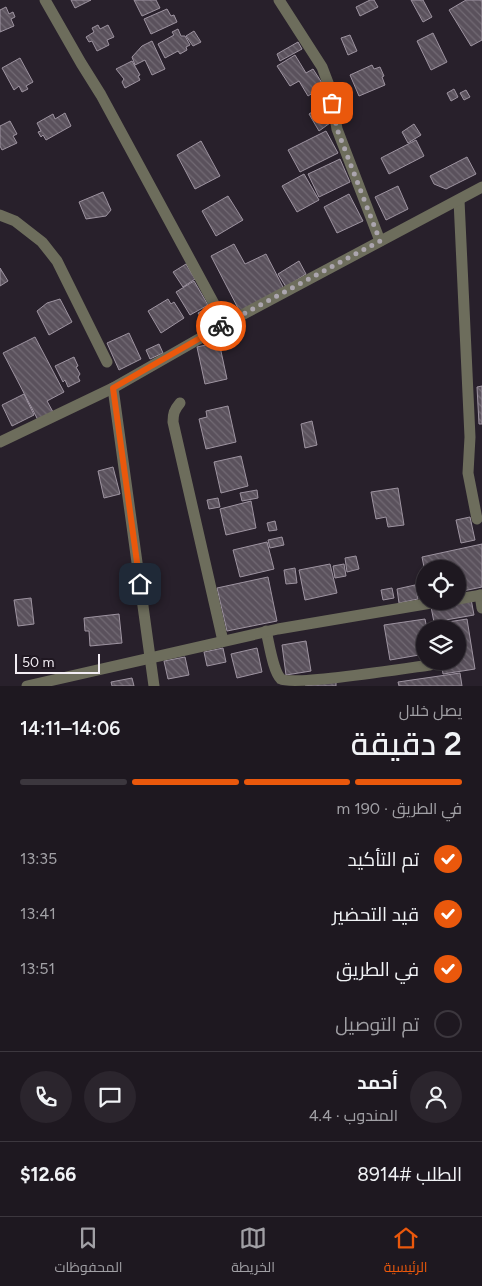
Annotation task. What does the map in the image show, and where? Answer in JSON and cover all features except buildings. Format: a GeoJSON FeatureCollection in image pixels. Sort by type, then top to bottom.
{"type":"FeatureCollection","features":[{"type":"Feature","properties":{"kind":"street"},"geometry":{"type":"LineString","coordinates":[[45,0],[102,95],[225,324]]}},
{"type":"Feature","properties":{"kind":"street"},"geometry":{"type":"LineString","coordinates":[[279,0],[322,67],[330,88],[337,129],[380,241]]}},
{"type":"Feature","properties":{"kind":"street"},"geometry":{"type":"LineString","coordinates":[[0,442],[113,388],[225,324],[482,187]]}},
{"type":"Feature","properties":{"kind":"street"},"geometry":{"type":"LineString","coordinates":[[459,200],[470,437],[468,473],[477,519]]}},
{"type":"Feature","properties":{"kind":"street"},"geometry":{"type":"LineString","coordinates":[[0,215],[15,222],[42,242],[57,262],[107,362]]}},
{"type":"Feature","properties":{"kind":"street"},"geometry":{"type":"LineString","coordinates":[[113,388],[154,686]]}},
{"type":"Feature","properties":{"kind":"street"},"geometry":{"type":"LineString","coordinates":[[180,404],[175,408],[173,414],[174,422],[223,641]]}},
{"type":"Feature","properties":{"kind":"street"},"geometry":{"type":"LineString","coordinates":[[466,598],[481,595],[482,608]]}},
{"type":"Feature","properties":{"kind":"street"},"geometry":{"type":"LineString","coordinates":[[27,686],[266,632],[416,606]]}},
{"type":"Feature","properties":{"kind":"street"},"geometry":{"type":"LineString","coordinates":[[266,632],[278,675],[286,681],[322,680],[416,667]]}},
{"type":"Feature","properties":{"kind":"way so far"},"geometry":{"type":"LineString","coordinates":[[221,326],[380,241],[337,129],[332,103]]}},
{"type":"Feature","properties":{"kind":"route"},"geometry":{"type":"LineString","coordinates":[[140,584],[113,388],[221,326]]}}]}
